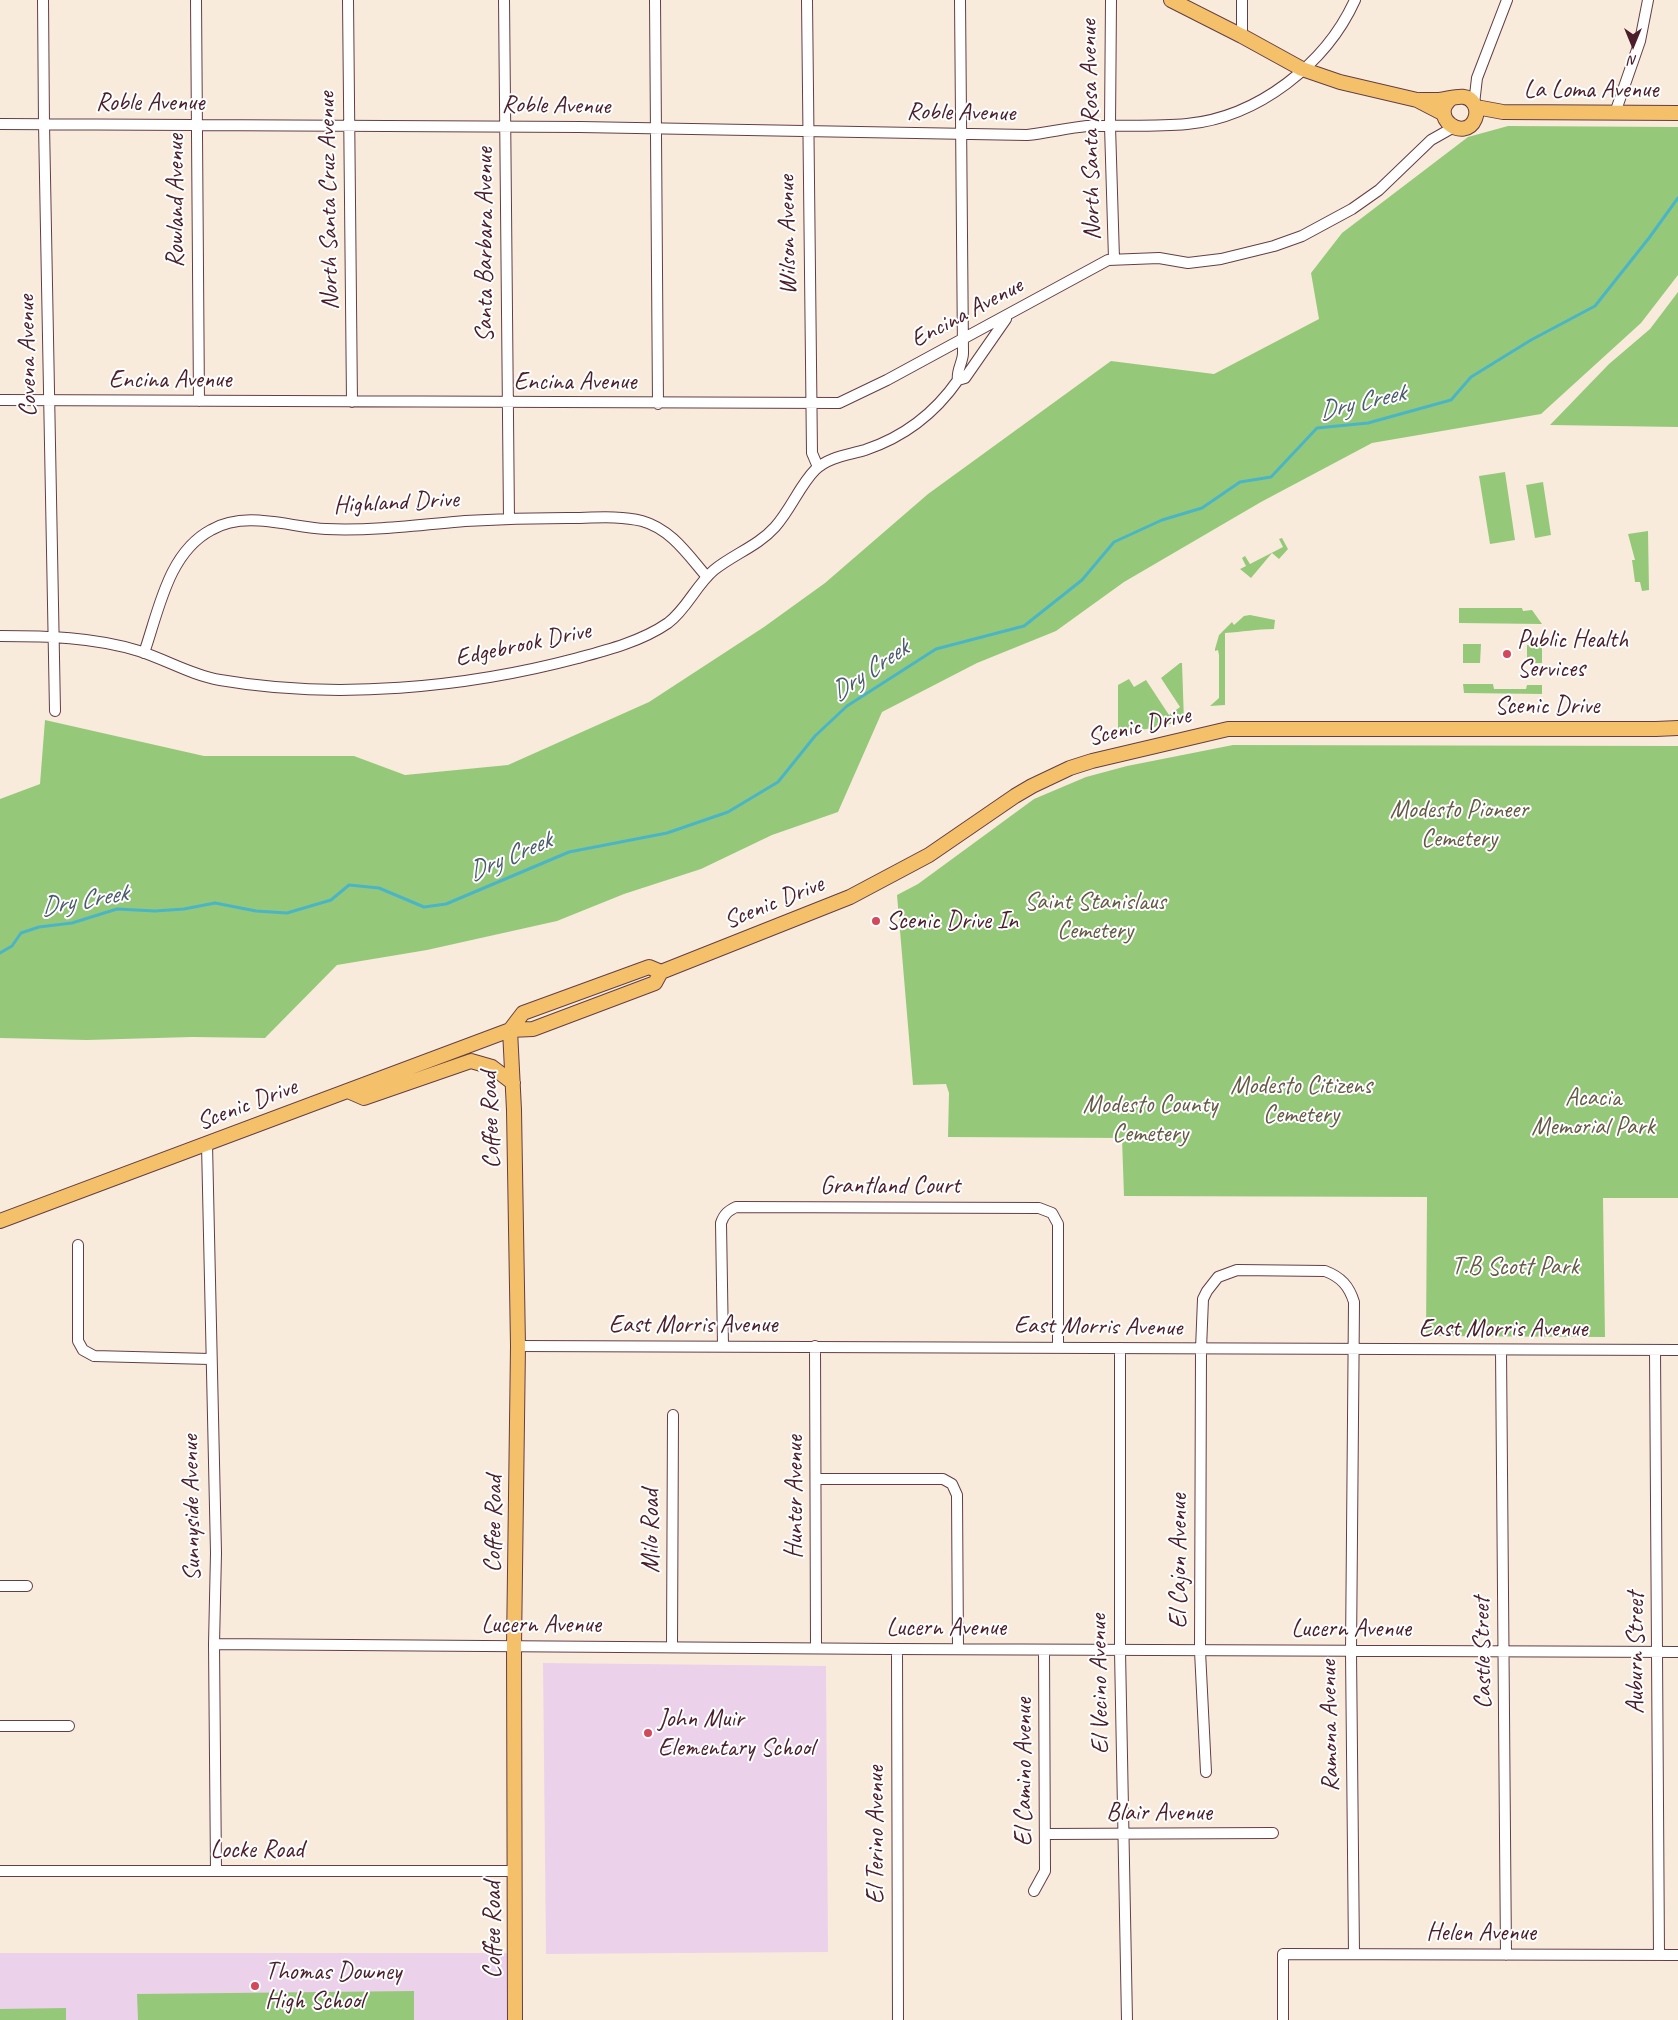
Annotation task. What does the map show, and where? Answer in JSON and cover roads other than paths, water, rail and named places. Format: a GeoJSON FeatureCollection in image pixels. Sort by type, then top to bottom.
{"type":"FeatureCollection","features":[{"type":"Feature","properties":{"kind":"main road"},"geometry":{"type":"LineString","coordinates":[[1170,0],[1302,69],[1340,82],[1416,100],[1444,115]]}},
{"type":"Feature","properties":{"kind":"main road"},"geometry":{"type":"LineString","coordinates":[[1416,100],[1457,97],[1468,98],[1475,105],[1476,117],[1474,122],[1464,128],[1454,128],[1446,121],[1444,115],[1445,106],[1457,97]]}},
{"type":"Feature","properties":{"kind":"main road","name":"La Loma Avenue"},"geometry":{"type":"LineString","coordinates":[[1475,105],[1503,112],[1678,113]]}},
{"type":"Feature","properties":{"kind":"main road","name":"La Loma Avenue"},"geometry":{"type":"LineString","coordinates":[[1474,122],[1503,112]]}},
{"type":"Feature","properties":{"kind":"main road","name":"Scenic Drive"},"geometry":{"type":"LineString","coordinates":[[0,1221],[510,1030],[523,1013],[649,967],[661,972],[810,913],[881,881],[929,855],[1015,796],[1043,780],[1092,761],[1228,729],[1678,728]]}},
{"type":"Feature","properties":{"kind":"main road","name":"Coffee Road"},"geometry":{"type":"LineString","coordinates":[[510,1030],[513,1084],[518,1346],[514,1646],[515,2020]]}},
{"type":"Feature","properties":{"kind":"main road"},"geometry":{"type":"LineString","coordinates":[[348,1091],[364,1098],[471,1061],[492,1067],[513,1084]]}},
{"type":"Feature","properties":{"kind":"street","name":"Covena Avenue"},"geometry":{"type":"LineString","coordinates":[[43,0],[55,711]]}},
{"type":"Feature","properties":{"kind":"street","name":"Rowland Avenue"},"geometry":{"type":"LineString","coordinates":[[196,0],[199,401]]}},
{"type":"Feature","properties":{"kind":"street","name":"North Santa Cruz Avenue"},"geometry":{"type":"LineString","coordinates":[[348,0],[352,402]]}},
{"type":"Feature","properties":{"kind":"street","name":"Santa Barbara Avenue"},"geometry":{"type":"LineString","coordinates":[[504,0],[509,519]]}},
{"type":"Feature","properties":{"kind":"street"},"geometry":{"type":"LineString","coordinates":[[655,0],[658,404]]}},
{"type":"Feature","properties":{"kind":"street","name":"Wilson Avenue"},"geometry":{"type":"LineString","coordinates":[[807,0],[812,455],[818,467]]}},
{"type":"Feature","properties":{"kind":"street","name":"Edgebrook Drive"},"geometry":{"type":"LineString","coordinates":[[958,380],[957,374],[963,358],[960,0]]}},
{"type":"Feature","properties":{"kind":"street","name":"North Santa Rosa Avenue"},"geometry":{"type":"LineString","coordinates":[[1111,0],[1110,126],[1114,259]]}},
{"type":"Feature","properties":{"kind":"street"},"geometry":{"type":"LineString","coordinates":[[1242,0],[1242,36]]}},
{"type":"Feature","properties":{"kind":"street","name":"Roble Avenue"},"geometry":{"type":"LineString","coordinates":[[0,124],[505,127],[1027,135],[1086,126],[1188,124],[1228,115],[1268,96],[1302,69],[1328,42],[1355,0]]}},
{"type":"Feature","properties":{"kind":"street"},"geometry":{"type":"LineString","coordinates":[[1475,105],[1477,78],[1507,0]]}},
{"type":"Feature","properties":{"kind":"street"},"geometry":{"type":"LineString","coordinates":[[1615,113],[1630,73],[1648,0]]}},
{"type":"Feature","properties":{"kind":"street"},"geometry":{"type":"LineString","coordinates":[[1457,97],[1477,78]]}},
{"type":"Feature","properties":{"kind":"street"},"geometry":{"type":"LineString","coordinates":[[1114,259],[1159,258],[1188,263],[1248,254],[1292,239],[1331,221],[1372,195],[1399,173],[1431,140],[1444,115]]}},
{"type":"Feature","properties":{"kind":"street"},"geometry":{"type":"LineString","coordinates":[[1431,140],[1454,128]]}},
{"type":"Feature","properties":{"kind":"street","name":"Encina Avenue"},"geometry":{"type":"LineString","coordinates":[[0,400],[658,404],[812,404],[844,402],[1009,315],[1102,263],[1114,259]]}},
{"type":"Feature","properties":{"kind":"street","name":"Edgebrook Drive"},"geometry":{"type":"LineString","coordinates":[[0,636],[55,637],[102,642],[144,653],[206,678],[271,686],[378,688],[481,678],[553,665],[608,650],[646,635],[671,620],[707,577],[721,565],[766,536],[788,511],[808,478],[818,467],[833,459],[877,445],[907,430],[933,410],[958,380],[965,378],[1009,315]]}},
{"type":"Feature","properties":{"kind":"street","name":"Highland Drive"},"geometry":{"type":"LineString","coordinates":[[144,653],[169,581],[183,554],[204,533],[223,524],[247,520],[318,528],[355,529],[509,519],[590,518],[643,521],[669,534],[707,577]]}},
{"type":"Feature","properties":{"kind":"street","name":"Sunnyside Avenue"},"geometry":{"type":"LineString","coordinates":[[207,1144],[210,1359],[216,1553],[214,1644],[216,1872]]}},
{"type":"Feature","properties":{"kind":"street","name":"Grantland Court"},"geometry":{"type":"LineString","coordinates":[[723,1346],[721,1223],[724,1216],[736,1207],[1046,1209],[1056,1218],[1058,1224],[1058,1347]]}},
{"type":"Feature","properties":{"kind":"street"},"geometry":{"type":"LineString","coordinates":[[78,1245],[78,1341],[83,1350],[94,1356],[210,1359]]}},
{"type":"Feature","properties":{"kind":"street","name":"Ramona Avenue"},"geometry":{"type":"LineString","coordinates":[[1201,1349],[1203,1299],[1207,1290],[1218,1277],[1226,1272],[1237,1270],[1321,1270],[1340,1279],[1351,1293],[1354,1302],[1351,1651],[1354,1954]]}},
{"type":"Feature","properties":{"kind":"street","name":"East Morris Avenue"},"geometry":{"type":"LineString","coordinates":[[518,1346],[1678,1350]]}},
{"type":"Feature","properties":{"kind":"street","name":"Hunter Avenue"},"geometry":{"type":"LineString","coordinates":[[815,1346],[816,1648]]}},
{"type":"Feature","properties":{"kind":"street","name":"El Vecino Avenue"},"geometry":{"type":"LineString","coordinates":[[1120,1348],[1120,1651],[1127,2020]]}},
{"type":"Feature","properties":{"kind":"street","name":"El Cajon Avenue"},"geometry":{"type":"LineString","coordinates":[[1201,1349],[1200,1651],[1206,1772]]}},
{"type":"Feature","properties":{"kind":"street","name":"Castle Street"},"geometry":{"type":"LineString","coordinates":[[1501,1350],[1506,1955]]}},
{"type":"Feature","properties":{"kind":"street","name":"Auburn Street"},"geometry":{"type":"LineString","coordinates":[[1655,1350],[1659,1955]]}},
{"type":"Feature","properties":{"kind":"street","name":"Milo Road"},"geometry":{"type":"LineString","coordinates":[[672,1647],[673,1415]]}},
{"type":"Feature","properties":{"kind":"street"},"geometry":{"type":"LineString","coordinates":[[816,1479],[943,1480],[952,1484],[957,1495],[958,1649]]}},
{"type":"Feature","properties":{"kind":"street"},"geometry":{"type":"LineString","coordinates":[[0,1586],[27,1586]]}},
{"type":"Feature","properties":{"kind":"street","name":"Lucern Avenue"},"geometry":{"type":"LineString","coordinates":[[214,1644],[1120,1651],[1678,1652]]}},
{"type":"Feature","properties":{"kind":"street","name":"El Terino Avenue"},"geometry":{"type":"LineString","coordinates":[[898,1649],[898,2020]]}},
{"type":"Feature","properties":{"kind":"street","name":"El Camino Avenue"},"geometry":{"type":"LineString","coordinates":[[1034,1891],[1045,1871],[1044,1650]]}},
{"type":"Feature","properties":{"kind":"street"},"geometry":{"type":"LineString","coordinates":[[0,1726],[69,1726]]}},
{"type":"Feature","properties":{"kind":"street","name":"Blair Avenue"},"geometry":{"type":"LineString","coordinates":[[1046,1834],[1273,1834]]}},
{"type":"Feature","properties":{"kind":"street","name":"Locke Road"},"geometry":{"type":"LineString","coordinates":[[0,1871],[515,1871]]}},
{"type":"Feature","properties":{"kind":"street","name":"Helen Avenue"},"geometry":{"type":"LineString","coordinates":[[1283,2020],[1283,1954],[1678,1955]]}},
{"type":"Feature","properties":{"kind":"waterway","name":"Dry Creek"},"geometry":{"type":"LineString","coordinates":[[0,953],[12,946],[21,933],[39,927],[72,923],[117,909],[155,911],[184,909],[215,903],[256,911],[287,913],[331,900],[349,885],[379,888],[424,907],[446,904],[569,852],[667,833],[728,812],[778,782],[815,736],[847,706],[936,649],[1024,626],[1082,580],[1114,542],[1162,520],[1202,508],[1240,482],[1271,477],[1317,428],[1368,423],[1451,400],[1471,377],[1531,340],[1595,306],[1678,198]]}},
{"type":"Feature","properties":{"kind":"place","name":"Public Health Services"},"geometry":{"type":"Point","coordinates":[1507,654]}},
{"type":"Feature","properties":{"kind":"place","name":"Scenic Drive In"},"geometry":{"type":"Point","coordinates":[876,921]}},
{"type":"Feature","properties":{"kind":"place","name":"John Muir Elementary School"},"geometry":{"type":"Point","coordinates":[648,1733]}},
{"type":"Feature","properties":{"kind":"place","name":"Thomas Downey High School"},"geometry":{"type":"Point","coordinates":[255,1986]}},
{"type":"Feature","properties":{"kind":"park label","name":"Modesto Pioneer Cemetery"},"geometry":{"type":"Point","coordinates":[1459,824]}},
{"type":"Feature","properties":{"kind":"park label","name":"Saint Stanislaus Cemetery"},"geometry":{"type":"Point","coordinates":[1095,916]}},
{"type":"Feature","properties":{"kind":"park label","name":"Modesto Citizens Cemetery"},"geometry":{"type":"Point","coordinates":[1301,1100]}},
{"type":"Feature","properties":{"kind":"park label","name":"Acacia Memorial Park"},"geometry":{"type":"Point","coordinates":[1593,1112]}},
{"type":"Feature","properties":{"kind":"park label","name":"Modesto County Cemetery"},"geometry":{"type":"Point","coordinates":[1150,1120]}},
{"type":"Feature","properties":{"kind":"park label","name":"T.B Scott Park"},"geometry":{"type":"Point","coordinates":[1515,1267]}}]}
